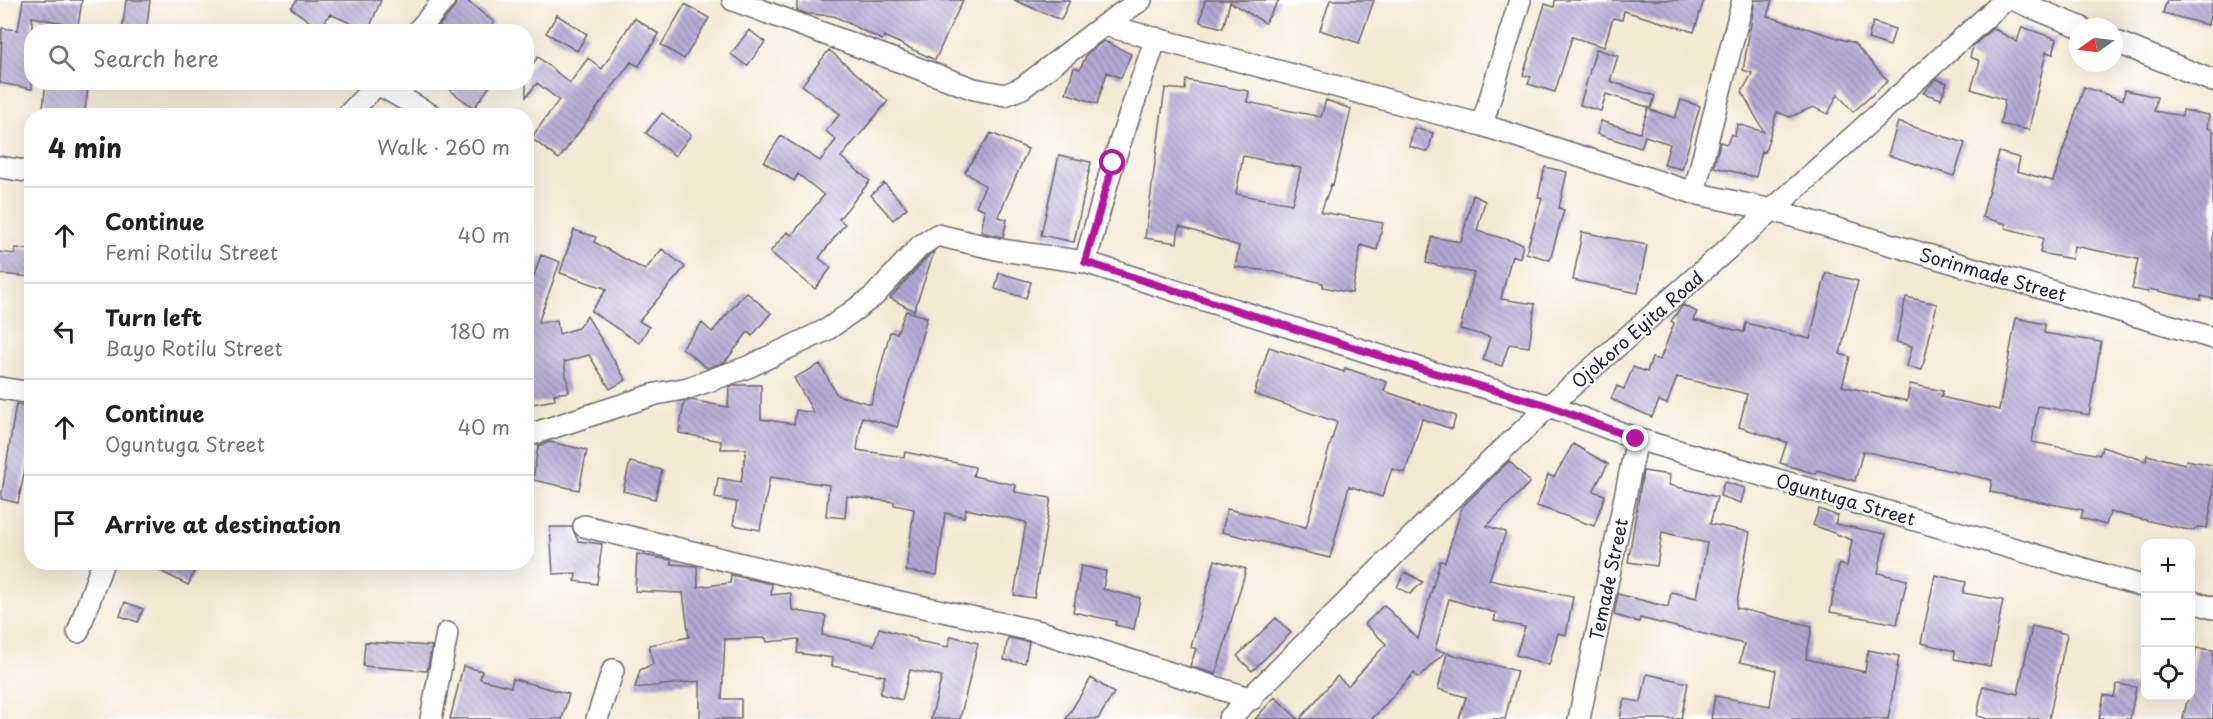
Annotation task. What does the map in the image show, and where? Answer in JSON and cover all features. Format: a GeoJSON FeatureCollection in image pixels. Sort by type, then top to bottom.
{"type":"FeatureCollection","features":[{"type":"Feature","properties":{"kind":"street"},"geometry":{"type":"LineString","coordinates":[[424,24],[444,0]]}},
{"type":"Feature","properties":{"kind":"street"},"geometry":{"type":"LineString","coordinates":[[733,0],[974,89],[1005,95],[1022,88],[1104,25],[1141,0]]}},
{"type":"Feature","properties":{"kind":"street"},"geometry":{"type":"LineString","coordinates":[[1482,125],[1520,0]]}},
{"type":"Feature","properties":{"kind":"street"},"geometry":{"type":"LineString","coordinates":[[1694,193],[1743,0]]}},
{"type":"Feature","properties":{"kind":"street","name":"Ojokoro Eyita Road"},"geometry":{"type":"LineString","coordinates":[[1229,719],[1252,699],[1443,506],[1549,406],[1772,210],[2005,0]]}},
{"type":"Feature","properties":{"kind":"street"},"geometry":{"type":"LineString","coordinates":[[2014,0],[2069,22]]}},
{"type":"Feature","properties":{"kind":"street","name":"Sorinmade Street"},"geometry":{"type":"LineString","coordinates":[[1104,25],[1482,125],[1694,193],[1772,210],[2213,338]]}},
{"type":"Feature","properties":{"kind":"street"},"geometry":{"type":"LineString","coordinates":[[1085,262],[1113,163],[1156,38]]}},
{"type":"Feature","properties":{"kind":"street"},"geometry":{"type":"LineString","coordinates":[[2123,45],[2213,81]]}},
{"type":"Feature","properties":{"kind":"street"},"geometry":{"type":"LineString","coordinates":[[355,108],[372,90]]}},
{"type":"Feature","properties":{"kind":"street"},"geometry":{"type":"LineString","coordinates":[[391,90],[421,108]]}},
{"type":"Feature","properties":{"kind":"street"},"geometry":{"type":"LineString","coordinates":[[0,167],[24,171]]}},
{"type":"Feature","properties":{"kind":"street","name":"Oguntuga Street"},"geometry":{"type":"LineString","coordinates":[[534,433],[656,394],[688,388],[748,367],[828,328],[874,296],[930,238],[937,235],[1001,250],[1085,262],[1431,372],[1549,406],[1636,439],[2141,586]]}},
{"type":"Feature","properties":{"kind":"street"},"geometry":{"type":"LineString","coordinates":[[0,388],[24,392]]}},
{"type":"Feature","properties":{"kind":"street","name":"Temade Street"},"geometry":{"type":"LineString","coordinates":[[1579,719],[1636,439]]}},
{"type":"Feature","properties":{"kind":"street"},"geometry":{"type":"LineString","coordinates":[[584,526],[895,601],[1041,632],[1252,699]]}},
{"type":"Feature","properties":{"kind":"street"},"geometry":{"type":"LineString","coordinates":[[78,632],[100,570]]}},
{"type":"Feature","properties":{"kind":"street"},"geometry":{"type":"LineString","coordinates":[[2195,603],[2213,608]]}},
{"type":"Feature","properties":{"kind":"street"},"geometry":{"type":"LineString","coordinates":[[431,719],[447,633]]}},
{"type":"Feature","properties":{"kind":"street"},"geometry":{"type":"LineString","coordinates":[[597,719],[613,670]]}},
{"type":"Feature","properties":{"kind":"building"},"geometry":{"type":"Polygon","coordinates":[[[23,0],[82,0],[78,24],[64,24],[32,17],[32,24],[24,24],[24,88],[0,83],[2,28],[18,30],[23,0]]]}},
{"type":"Feature","properties":{"kind":"building"},"geometry":{"type":"Polygon","coordinates":[[[126,0],[150,0],[147,24],[123,24],[126,0]]]}},
{"type":"Feature","properties":{"kind":"building"},"geometry":{"type":"Polygon","coordinates":[[[297,0],[381,0],[371,24],[352,24],[330,14],[323,24],[313,24],[291,8],[297,0]]]}},
{"type":"Feature","properties":{"kind":"building"},"geometry":{"type":"Polygon","coordinates":[[[456,0],[466,0],[494,22],[492,24],[441,24],[454,8],[456,0]]]}},
{"type":"Feature","properties":{"kind":"building"},"geometry":{"type":"Polygon","coordinates":[[[797,0],[963,0],[935,60],[884,36],[882,40],[834,16],[808,14],[797,10],[797,0]]]}},
{"type":"Feature","properties":{"kind":"building"},"geometry":{"type":"Polygon","coordinates":[[[1014,0],[1070,0],[1061,20],[1014,0]]]}},
{"type":"Feature","properties":{"kind":"building"},"geometry":{"type":"Polygon","coordinates":[[[1205,0],[1279,0],[1265,23],[1230,2],[1223,28],[1200,22],[1205,0]]]}},
{"type":"Feature","properties":{"kind":"building"},"geometry":{"type":"Polygon","coordinates":[[[1330,0],[1374,0],[1359,43],[1320,30],[1330,0]]]}},
{"type":"Feature","properties":{"kind":"building"},"geometry":{"type":"Polygon","coordinates":[[[1555,0],[1704,0],[1694,32],[1624,11],[1622,20],[1613,18],[1604,47],[1572,37],[1555,92],[1528,84],[1531,77],[1523,75],[1545,4],[1554,7],[1555,0]]]}},
{"type":"Feature","properties":{"kind":"building"},"geometry":{"type":"Polygon","coordinates":[[[1755,0],[1772,0],[1767,16],[1854,43],[1888,81],[1853,112],[1838,94],[1828,114],[1813,107],[1790,117],[1777,112],[1765,152],[1762,151],[1756,177],[1714,167],[1720,142],[1727,144],[1731,134],[1735,136],[1737,124],[1764,132],[1742,92],[1752,73],[1743,70],[1755,0]]]}},
{"type":"Feature","properties":{"kind":"building"},"geometry":{"type":"Polygon","coordinates":[[[2167,0],[2213,0],[2208,25],[2163,13],[2167,0]]]}},
{"type":"Feature","properties":{"kind":"building"},"geometry":{"type":"Polygon","coordinates":[[[685,4],[709,18],[684,59],[661,45],[685,4]]]}},
{"type":"Feature","properties":{"kind":"building"},"geometry":{"type":"Polygon","coordinates":[[[557,15],[587,34],[577,51],[546,33],[557,15]]]}},
{"type":"Feature","properties":{"kind":"building"},"geometry":{"type":"Polygon","coordinates":[[[634,18],[659,34],[639,66],[631,62],[559,159],[534,140],[534,134],[559,100],[537,83],[534,87],[534,62],[538,57],[570,83],[588,58],[602,69],[634,18]]]}},
{"type":"Feature","properties":{"kind":"building"},"geometry":{"type":"Polygon","coordinates":[[[1873,22],[1895,29],[1890,46],[1868,39],[1873,22]]]}},
{"type":"Feature","properties":{"kind":"building"},"geometry":{"type":"Polygon","coordinates":[[[2022,27],[2057,39],[2053,54],[2046,52],[2029,130],[2000,124],[2005,100],[1971,89],[1980,61],[1970,57],[1973,46],[1993,28],[2017,42],[2022,27]]]}},
{"type":"Feature","properties":{"kind":"building"},"geometry":{"type":"Polygon","coordinates":[[[749,30],[765,42],[747,66],[731,54],[749,30]]]}},
{"type":"Feature","properties":{"kind":"building"},"geometry":{"type":"Polygon","coordinates":[[[1104,41],[1131,54],[1121,78],[1107,72],[1097,104],[1066,93],[1074,67],[1080,69],[1087,54],[1104,41]]]}},
{"type":"Feature","properties":{"kind":"building"},"geometry":{"type":"Polygon","coordinates":[[[1596,49],[1618,56],[1610,81],[1655,96],[1651,108],[1606,94],[1601,111],[1580,105],[1596,49]]]}},
{"type":"Feature","properties":{"kind":"building"},"geometry":{"type":"Polygon","coordinates":[[[829,50],[888,101],[841,157],[870,181],[839,219],[845,224],[819,258],[831,268],[815,289],[770,252],[787,232],[792,235],[824,195],[798,174],[794,181],[764,162],[781,136],[820,161],[836,140],[826,131],[840,114],[802,85],[829,50]]]}},
{"type":"Feature","properties":{"kind":"building"},"geometry":{"type":"Polygon","coordinates":[[[1936,79],[1947,83],[1941,99],[1923,93],[1936,79]]]}},
{"type":"Feature","properties":{"kind":"building"},"geometry":{"type":"Polygon","coordinates":[[[1186,80],[1249,91],[1247,102],[1321,117],[1326,100],[1351,109],[1333,185],[1331,184],[1321,212],[1383,223],[1377,250],[1361,245],[1352,293],[1323,287],[1323,283],[1270,271],[1235,267],[1239,246],[1179,226],[1177,243],[1145,238],[1165,88],[1185,90],[1186,80]],[[1243,156],[1236,194],[1292,204],[1301,168],[1243,156]]]}},
{"type":"Feature","properties":{"kind":"building"},"geometry":{"type":"Polygon","coordinates":[[[2084,87],[2123,100],[2125,90],[2157,97],[2154,111],[2182,116],[2183,110],[2209,115],[2207,128],[2213,130],[2213,299],[2201,296],[2201,300],[2149,289],[2148,292],[2132,289],[2138,259],[2074,246],[2072,259],[2040,253],[2043,238],[2005,228],[2006,224],[1982,217],[1999,152],[2020,158],[2017,171],[2053,181],[2084,87]]]}},
{"type":"Feature","properties":{"kind":"building"},"geometry":{"type":"Polygon","coordinates":[[[45,90],[88,90],[85,108],[43,108],[45,90]]]}},
{"type":"Feature","properties":{"kind":"building"},"geometry":{"type":"Polygon","coordinates":[[[450,90],[487,90],[474,108],[450,90]]]}},
{"type":"Feature","properties":{"kind":"building"},"geometry":{"type":"Polygon","coordinates":[[[1681,100],[1700,106],[1682,169],[1664,165],[1670,144],[1645,136],[1641,148],[1597,134],[1601,121],[1640,133],[1648,109],[1675,118],[1681,100]]]}},
{"type":"Feature","properties":{"kind":"building"},"geometry":{"type":"Polygon","coordinates":[[[662,113],[691,135],[675,156],[646,133],[662,113]]]}},
{"type":"Feature","properties":{"kind":"building"},"geometry":{"type":"Polygon","coordinates":[[[1898,122],[1965,143],[1954,176],[1888,155],[1898,122]]]}},
{"type":"Feature","properties":{"kind":"building"},"geometry":{"type":"Polygon","coordinates":[[[1414,128],[1433,133],[1428,152],[1409,146],[1414,128]]]}},
{"type":"Feature","properties":{"kind":"building"},"geometry":{"type":"Polygon","coordinates":[[[991,133],[1028,149],[998,217],[1007,219],[1003,237],[981,232],[985,210],[976,206],[985,186],[965,172],[991,133]]]}},
{"type":"Feature","properties":{"kind":"building"},"geometry":{"type":"Polygon","coordinates":[[[1059,155],[1091,162],[1074,242],[1041,235],[1059,155]]]}},
{"type":"Feature","properties":{"kind":"building"},"geometry":{"type":"Polygon","coordinates":[[[1545,167],[1567,172],[1559,208],[1564,210],[1550,260],[1526,253],[1542,198],[1538,197],[1545,167]]]}},
{"type":"Feature","properties":{"kind":"building"},"geometry":{"type":"Polygon","coordinates":[[[884,183],[907,208],[893,220],[871,195],[884,183]]]}},
{"type":"Feature","properties":{"kind":"building"},"geometry":{"type":"Polygon","coordinates":[[[1473,195],[1485,201],[1477,231],[1523,244],[1520,258],[1512,255],[1501,299],[1535,304],[1529,347],[1509,344],[1502,366],[1483,360],[1490,337],[1460,329],[1474,273],[1426,263],[1432,237],[1461,242],[1473,195]]]}},
{"type":"Feature","properties":{"kind":"building"},"geometry":{"type":"Polygon","coordinates":[[[574,230],[596,237],[594,242],[645,270],[662,249],[685,267],[639,321],[649,327],[639,343],[591,311],[607,289],[560,273],[574,230]]]}},
{"type":"Feature","properties":{"kind":"building"},"geometry":{"type":"Polygon","coordinates":[[[1582,232],[1647,245],[1638,293],[1573,280],[1582,232]]]}},
{"type":"Feature","properties":{"kind":"building"},"geometry":{"type":"Polygon","coordinates":[[[15,248],[24,249],[24,276],[0,274],[0,252],[15,254],[15,248]]]}},
{"type":"Feature","properties":{"kind":"building"},"geometry":{"type":"Polygon","coordinates":[[[934,252],[914,311],[890,298],[928,256],[934,252]]]}},
{"type":"Feature","properties":{"kind":"building"},"geometry":{"type":"Polygon","coordinates":[[[541,255],[560,262],[538,323],[557,320],[559,334],[578,328],[587,316],[626,380],[610,389],[589,355],[564,362],[569,392],[554,394],[555,400],[534,404],[534,276],[541,255]]]}},
{"type":"Feature","properties":{"kind":"building"},"geometry":{"type":"Polygon","coordinates":[[[999,273],[1031,282],[1026,298],[995,289],[999,273]]]}},
{"type":"Feature","properties":{"kind":"building"},"geometry":{"type":"Polygon","coordinates":[[[1826,273],[1858,281],[1840,354],[1850,357],[1842,386],[1907,401],[1910,384],[1943,391],[1941,397],[1999,410],[2016,318],[2045,324],[2044,333],[2101,342],[2089,415],[2038,406],[2032,442],[2100,455],[2102,447],[2146,461],[2147,455],[2185,464],[2186,460],[2213,465],[2213,497],[2207,528],[2198,527],[2193,531],[2110,512],[2106,525],[2081,518],[2083,510],[1990,492],[1992,480],[1863,451],[1855,481],[1817,470],[1816,474],[1780,463],[1787,442],[1739,427],[1747,394],[1677,377],[1667,404],[1659,401],[1652,417],[1611,399],[1617,386],[1624,389],[1633,367],[1647,372],[1652,358],[1660,360],[1674,323],[1671,321],[1683,305],[1697,312],[1693,320],[1744,332],[1746,323],[1810,339],[1826,273]]]}},
{"type":"Feature","properties":{"kind":"building"},"geometry":{"type":"Polygon","coordinates":[[[746,292],[771,313],[752,336],[748,332],[725,362],[707,368],[682,348],[702,323],[712,332],[746,292]]]}},
{"type":"Feature","properties":{"kind":"building"},"geometry":{"type":"Polygon","coordinates":[[[1906,297],[1937,304],[1922,370],[1907,367],[1912,346],[1896,342],[1906,297]]]}},
{"type":"Feature","properties":{"kind":"building"},"geometry":{"type":"Polygon","coordinates":[[[906,311],[927,317],[897,427],[862,417],[857,450],[904,457],[905,452],[975,467],[973,476],[1016,485],[1015,492],[1051,498],[1034,598],[1014,595],[1026,522],[966,509],[964,517],[945,513],[937,575],[906,571],[914,509],[894,505],[894,502],[847,496],[845,518],[826,516],[829,485],[770,477],[760,530],[733,525],[737,502],[715,498],[718,478],[741,482],[746,449],[721,449],[721,441],[679,433],[684,402],[691,400],[728,407],[729,387],[736,385],[761,385],[761,419],[794,424],[796,410],[814,413],[794,378],[820,364],[837,395],[871,404],[890,332],[897,333],[906,311]]]}},
{"type":"Feature","properties":{"kind":"building"},"geometry":{"type":"Polygon","coordinates":[[[1269,347],[1344,372],[1345,368],[1387,382],[1384,391],[1456,416],[1452,429],[1422,419],[1405,473],[1392,469],[1382,497],[1349,486],[1330,558],[1222,532],[1227,509],[1306,527],[1337,422],[1254,394],[1269,347]]]}},
{"type":"Feature","properties":{"kind":"building"},"geometry":{"type":"Polygon","coordinates":[[[16,404],[24,405],[24,474],[18,503],[1,499],[16,404]]]}},
{"type":"Feature","properties":{"kind":"building"},"geometry":{"type":"Polygon","coordinates":[[[550,442],[587,450],[579,490],[534,480],[538,446],[550,442]]]}},
{"type":"Feature","properties":{"kind":"building"},"geometry":{"type":"Polygon","coordinates":[[[1573,444],[1608,464],[1593,491],[1605,495],[1594,526],[1537,506],[1548,475],[1554,477],[1573,444]]]}},
{"type":"Feature","properties":{"kind":"building"},"geometry":{"type":"Polygon","coordinates":[[[1509,461],[1530,482],[1487,526],[1506,532],[1489,580],[1573,597],[1566,635],[1558,633],[1549,665],[1516,655],[1525,627],[1494,621],[1496,613],[1449,599],[1435,650],[1445,652],[1418,678],[1414,673],[1372,719],[1300,719],[1337,676],[1348,686],[1386,644],[1365,624],[1384,605],[1418,639],[1440,561],[1445,562],[1462,507],[1509,461]]]}},
{"type":"Feature","properties":{"kind":"building"},"geometry":{"type":"Polygon","coordinates":[[[630,462],[662,470],[655,499],[623,491],[630,462]]]}},
{"type":"Feature","properties":{"kind":"building"},"geometry":{"type":"Polygon","coordinates":[[[1643,471],[1670,475],[1669,485],[1717,497],[1710,524],[1750,532],[1736,608],[1812,626],[1806,659],[1865,672],[1868,650],[1899,656],[1888,719],[1711,719],[1715,696],[1770,706],[1776,670],[1740,662],[1744,644],[1640,618],[1639,622],[1614,615],[1618,594],[1668,607],[1671,592],[1697,598],[1707,543],[1662,532],[1657,566],[1628,562],[1643,471]]]}},
{"type":"Feature","properties":{"kind":"building"},"geometry":{"type":"Polygon","coordinates":[[[1724,482],[1745,488],[1741,503],[1720,496],[1724,482]]]}},
{"type":"Feature","properties":{"kind":"building"},"geometry":{"type":"Polygon","coordinates":[[[1819,509],[1838,516],[1835,524],[1886,534],[1878,573],[1907,580],[1897,624],[1830,612],[1839,564],[1847,566],[1852,540],[1813,525],[1819,509]]]}},
{"type":"Feature","properties":{"kind":"building"},"geometry":{"type":"Polygon","coordinates":[[[550,527],[572,527],[578,541],[602,544],[597,584],[575,581],[576,573],[553,574],[550,527]]]}},
{"type":"Feature","properties":{"kind":"building"},"geometry":{"type":"Polygon","coordinates":[[[637,554],[671,560],[671,564],[697,566],[698,587],[730,583],[731,575],[772,584],[771,595],[791,593],[792,610],[826,616],[822,635],[874,645],[879,628],[917,639],[917,641],[948,647],[951,636],[978,643],[960,719],[931,719],[942,676],[910,670],[902,700],[880,694],[885,676],[832,666],[833,658],[797,653],[799,639],[767,642],[766,638],[725,639],[722,699],[741,699],[741,719],[700,719],[700,681],[635,688],[640,670],[653,664],[649,645],[689,637],[683,593],[635,591],[637,554]]]}},
{"type":"Feature","properties":{"kind":"building"},"geometry":{"type":"Polygon","coordinates":[[[1215,560],[1246,569],[1216,674],[1190,666],[1196,649],[1191,647],[1215,560]]]}},
{"type":"Feature","properties":{"kind":"building"},"geometry":{"type":"Polygon","coordinates":[[[1081,566],[1106,571],[1103,589],[1140,598],[1134,629],[1115,625],[1116,621],[1073,612],[1081,566]]]}},
{"type":"Feature","properties":{"kind":"building"},"geometry":{"type":"Polygon","coordinates":[[[158,570],[195,570],[188,585],[158,570]]]}},
{"type":"Feature","properties":{"kind":"building"},"geometry":{"type":"Polygon","coordinates":[[[1405,572],[1423,582],[1410,594],[1397,587],[1405,572]]]}},
{"type":"Feature","properties":{"kind":"building"},"geometry":{"type":"Polygon","coordinates":[[[1935,575],[1966,582],[1963,593],[2003,600],[1990,666],[1954,659],[1955,651],[1921,643],[1935,575]]]}},
{"type":"Feature","properties":{"kind":"building"},"geometry":{"type":"Polygon","coordinates":[[[125,602],[143,609],[138,622],[120,616],[125,602]]]}},
{"type":"Feature","properties":{"kind":"building"},"geometry":{"type":"Polygon","coordinates":[[[1276,618],[1291,633],[1252,671],[1237,656],[1276,618]]]}},
{"type":"Feature","properties":{"kind":"building"},"geometry":{"type":"Polygon","coordinates":[[[2032,626],[2067,634],[2049,719],[1989,719],[1977,716],[1983,686],[2018,694],[2032,626]]]}},
{"type":"Feature","properties":{"kind":"building"},"geometry":{"type":"Polygon","coordinates":[[[1008,638],[1029,642],[1025,663],[1004,660],[1008,638]]]}},
{"type":"Feature","properties":{"kind":"building"},"geometry":{"type":"Polygon","coordinates":[[[365,642],[432,646],[427,671],[363,666],[365,642]]]}},
{"type":"Feature","properties":{"kind":"building"},"geometry":{"type":"Polygon","coordinates":[[[2196,648],[2213,650],[2213,719],[2183,719],[2187,701],[2195,701],[2196,648]]]}},
{"type":"Feature","properties":{"kind":"building"},"geometry":{"type":"Polygon","coordinates":[[[1447,653],[1517,671],[1505,719],[1459,719],[1466,697],[1438,689],[1447,653]]]}},
{"type":"Feature","properties":{"kind":"building"},"geometry":{"type":"Polygon","coordinates":[[[463,666],[482,671],[480,679],[511,687],[513,679],[569,694],[562,719],[450,719],[463,666]]]}},
{"type":"Feature","properties":{"kind":"building"},"geometry":{"type":"Polygon","coordinates":[[[1647,674],[1688,683],[1681,719],[1620,719],[1624,699],[1641,702],[1647,674]]]}},
{"type":"Feature","properties":{"kind":"building"},"geometry":{"type":"Polygon","coordinates":[[[1091,678],[1114,693],[1098,719],[1066,719],[1091,678]]]}},
{"type":"Feature","properties":{"kind":"building"},"geometry":{"type":"Polygon","coordinates":[[[2117,684],[2136,687],[2130,719],[2099,719],[2104,695],[2114,697],[2117,684]]]}},
{"type":"Feature","properties":{"kind":"building"},"geometry":{"type":"Polygon","coordinates":[[[1275,697],[1298,719],[1255,719],[1275,697]]]}},
{"type":"Feature","properties":{"kind":"route"},"geometry":{"type":"LineString","coordinates":[[1113,163],[1085,262],[1255,314],[1431,372],[1549,406],[1636,439]]}}]}
